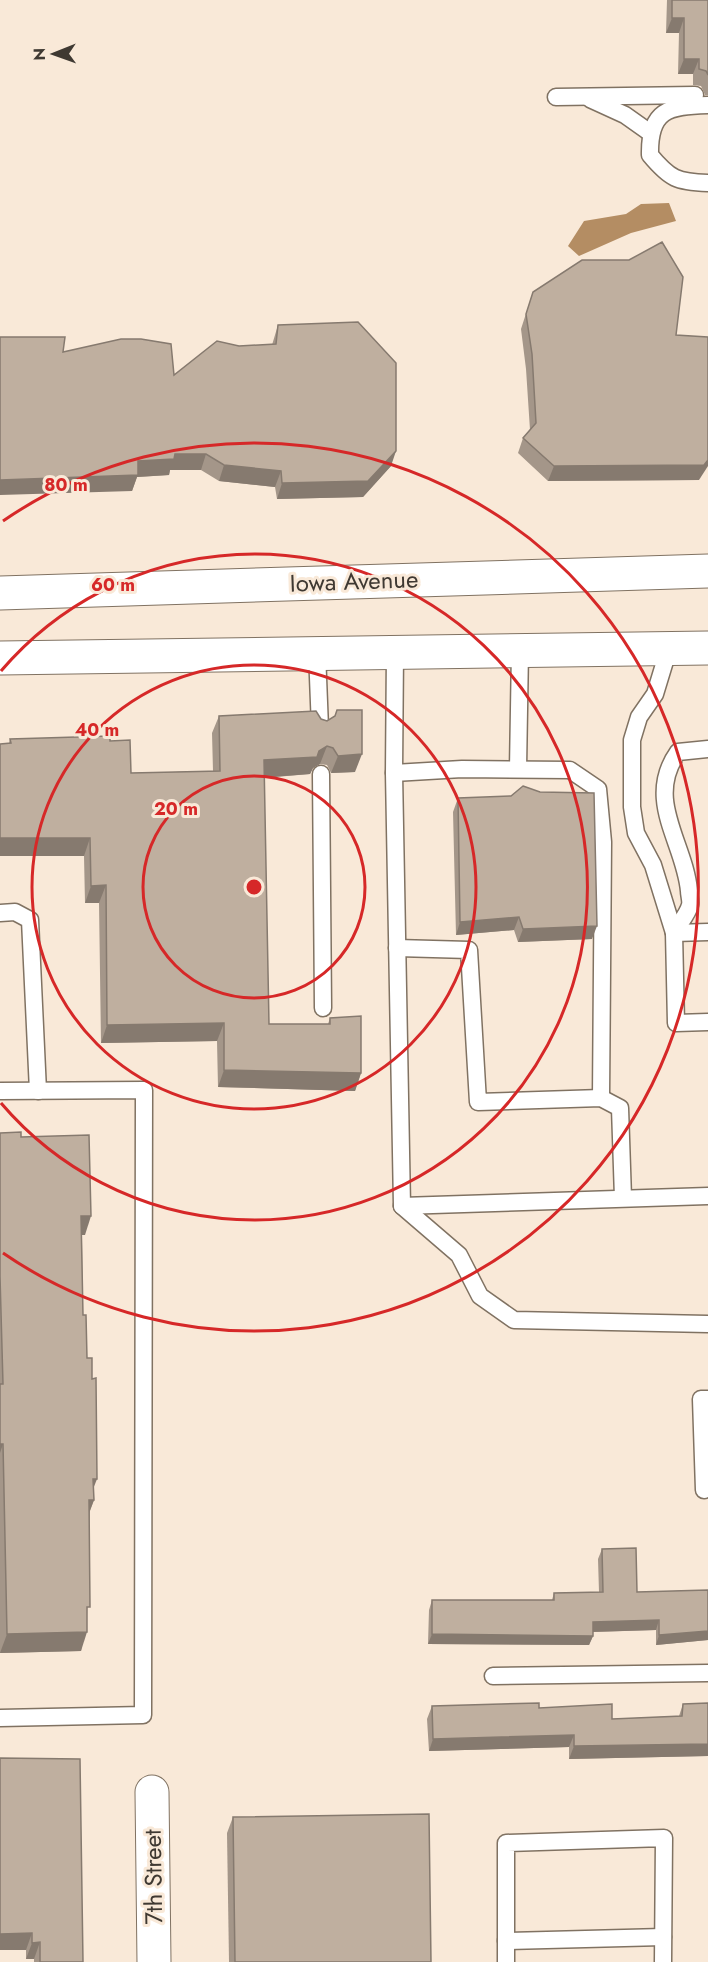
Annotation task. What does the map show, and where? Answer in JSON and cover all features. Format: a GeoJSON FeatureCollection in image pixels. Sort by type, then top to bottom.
{"type":"FeatureCollection","features":[{"type":"Feature","properties":{"kind":"main road","name":"Iowa Avenue"},"geometry":{"type":"LineString","coordinates":[[0,593],[708,571]]}},
{"type":"Feature","properties":{"kind":"main road"},"geometry":{"type":"LineString","coordinates":[[0,658],[708,648]]}},
{"type":"Feature","properties":{"kind":"main road","name":"7th Street"},"geometry":{"type":"LineString","coordinates":[[152,1792],[154,1962]]}},
{"type":"Feature","properties":{"kind":"lane"},"geometry":{"type":"LineString","coordinates":[[555,97],[708,95]]}},
{"type":"Feature","properties":{"kind":"lane"},"geometry":{"type":"LineString","coordinates":[[583,97],[625,115],[649,132]]}},
{"type":"Feature","properties":{"kind":"lane"},"geometry":{"type":"LineString","coordinates":[[708,105],[679,106],[662,114],[649,132],[650,155],[670,176],[680,182],[708,183]]}},
{"type":"Feature","properties":{"kind":"lane"},"geometry":{"type":"LineString","coordinates":[[669,648],[655,694],[639,717],[632,740],[632,807],[636,833],[653,866],[674,933],[676,1023],[708,1022]]}},
{"type":"Feature","properties":{"kind":"lane"},"geometry":{"type":"LineString","coordinates":[[518,769],[520,650]]}},
{"type":"Feature","properties":{"kind":"lane"},"geometry":{"type":"LineString","coordinates":[[395,651],[394,773],[402,1206],[459,1255],[480,1296],[514,1320],[708,1324]]}},
{"type":"Feature","properties":{"kind":"lane"},"geometry":{"type":"LineString","coordinates":[[317,652],[320,728]]}},
{"type":"Feature","properties":{"kind":"lane"},"geometry":{"type":"LineString","coordinates":[[674,933],[690,905],[687,871],[668,825],[665,789],[669,764],[678,752],[708,749]]}},
{"type":"Feature","properties":{"kind":"lane"},"geometry":{"type":"LineString","coordinates":[[394,773],[518,769],[570,770],[598,789],[603,842],[601,1098]]}},
{"type":"Feature","properties":{"kind":"lane"},"geometry":{"type":"LineString","coordinates":[[321,774],[323,1008]]}},
{"type":"Feature","properties":{"kind":"lane"},"geometry":{"type":"LineString","coordinates":[[0,913],[15,912],[30,920],[38,1091]]}},
{"type":"Feature","properties":{"kind":"lane"},"geometry":{"type":"LineString","coordinates":[[674,933],[708,932]]}},
{"type":"Feature","properties":{"kind":"lane"},"geometry":{"type":"LineString","coordinates":[[397,948],[469,950],[478,1102],[601,1098],[620,1108],[623,1198]]}},
{"type":"Feature","properties":{"kind":"lane"},"geometry":{"type":"LineString","coordinates":[[0,1091],[144,1090],[143,1715],[0,1718]]}},
{"type":"Feature","properties":{"kind":"lane"},"geometry":{"type":"LineString","coordinates":[[402,1206],[708,1196]]}},
{"type":"Feature","properties":{"kind":"lane"},"geometry":{"type":"LineString","coordinates":[[704,1490],[701,1399],[708,1399]]}},
{"type":"Feature","properties":{"kind":"lane"},"geometry":{"type":"LineString","coordinates":[[493,1676],[708,1673]]}},
{"type":"Feature","properties":{"kind":"lane"},"geometry":{"type":"LineString","coordinates":[[506,1962],[506,1843],[664,1838],[663,1962]]}},
{"type":"Feature","properties":{"kind":"lane"},"geometry":{"type":"LineString","coordinates":[[506,1941],[663,1937]]}},
{"type":"Feature","properties":{"kind":"shaded area"},"geometry":{"type":"Polygon","coordinates":[[[669,203],[676,221],[631,233],[579,256],[568,246],[584,221],[626,214],[641,204],[669,203]]]}},
{"type":"Feature","properties":{"kind":"building"},"geometry":{"type":"Polygon","coordinates":[[[672,0],[708,0],[708,75],[706,71],[699,69],[699,59],[684,59],[684,18],[672,18],[672,0]]]}},
{"type":"Feature","properties":{"kind":"building"},"geometry":{"type":"Polygon","coordinates":[[[662,242],[683,277],[676,335],[708,337],[708,460],[704,465],[554,466],[523,438],[536,423],[532,354],[526,314],[533,292],[582,260],[629,260],[662,242]]]}},
{"type":"Feature","properties":{"kind":"building"},"geometry":{"type":"Polygon","coordinates":[[[358,322],[396,363],[396,451],[368,481],[282,483],[281,471],[224,465],[206,454],[175,454],[174,459],[138,461],[138,475],[0,480],[0,337],[65,337],[63,352],[121,339],[141,339],[171,344],[174,375],[217,341],[239,346],[276,344],[278,325],[358,322]]]}},
{"type":"Feature","properties":{"kind":"building"},"geometry":{"type":"Polygon","coordinates":[[[337,710],[362,710],[362,754],[338,756],[333,748],[327,746],[319,751],[317,757],[264,760],[269,1024],[330,1024],[330,1018],[361,1016],[361,1073],[224,1070],[224,1023],[107,1025],[106,885],[91,886],[90,838],[0,838],[0,744],[11,743],[10,739],[110,736],[110,741],[130,740],[131,773],[220,771],[219,716],[316,711],[321,719],[327,721],[335,716],[337,710]]]}},
{"type":"Feature","properties":{"kind":"building"},"geometry":{"type":"Polygon","coordinates":[[[523,786],[540,792],[594,793],[597,926],[523,929],[519,917],[460,922],[458,798],[511,796],[523,786]]]}},
{"type":"Feature","properties":{"kind":"building"},"geometry":{"type":"Polygon","coordinates":[[[21,1132],[21,1137],[89,1135],[91,1216],[81,1216],[83,1315],[86,1315],[87,1358],[92,1358],[92,1379],[96,1378],[97,1479],[93,1479],[94,1500],[89,1500],[90,1607],[87,1607],[87,1632],[7,1634],[3,1444],[0,1444],[0,1384],[3,1384],[0,1133],[21,1132]]]}},
{"type":"Feature","properties":{"kind":"building"},"geometry":{"type":"Polygon","coordinates":[[[636,1548],[637,1592],[708,1590],[708,1631],[659,1635],[659,1620],[593,1622],[593,1636],[432,1634],[432,1600],[554,1600],[554,1593],[603,1592],[602,1549],[636,1548]]]}},
{"type":"Feature","properties":{"kind":"building"},"geometry":{"type":"Polygon","coordinates":[[[539,1703],[539,1708],[612,1704],[612,1719],[682,1716],[683,1704],[708,1703],[708,1744],[574,1746],[574,1735],[433,1739],[432,1706],[539,1703]]]}},
{"type":"Feature","properties":{"kind":"building"},"geometry":{"type":"Polygon","coordinates":[[[0,1758],[80,1759],[83,1962],[40,1962],[40,1942],[32,1943],[32,1933],[0,1934],[0,1758]]]}},
{"type":"Feature","properties":{"kind":"building"},"geometry":{"type":"Polygon","coordinates":[[[429,1814],[431,1962],[235,1962],[233,1817],[429,1814]]]}}]}
